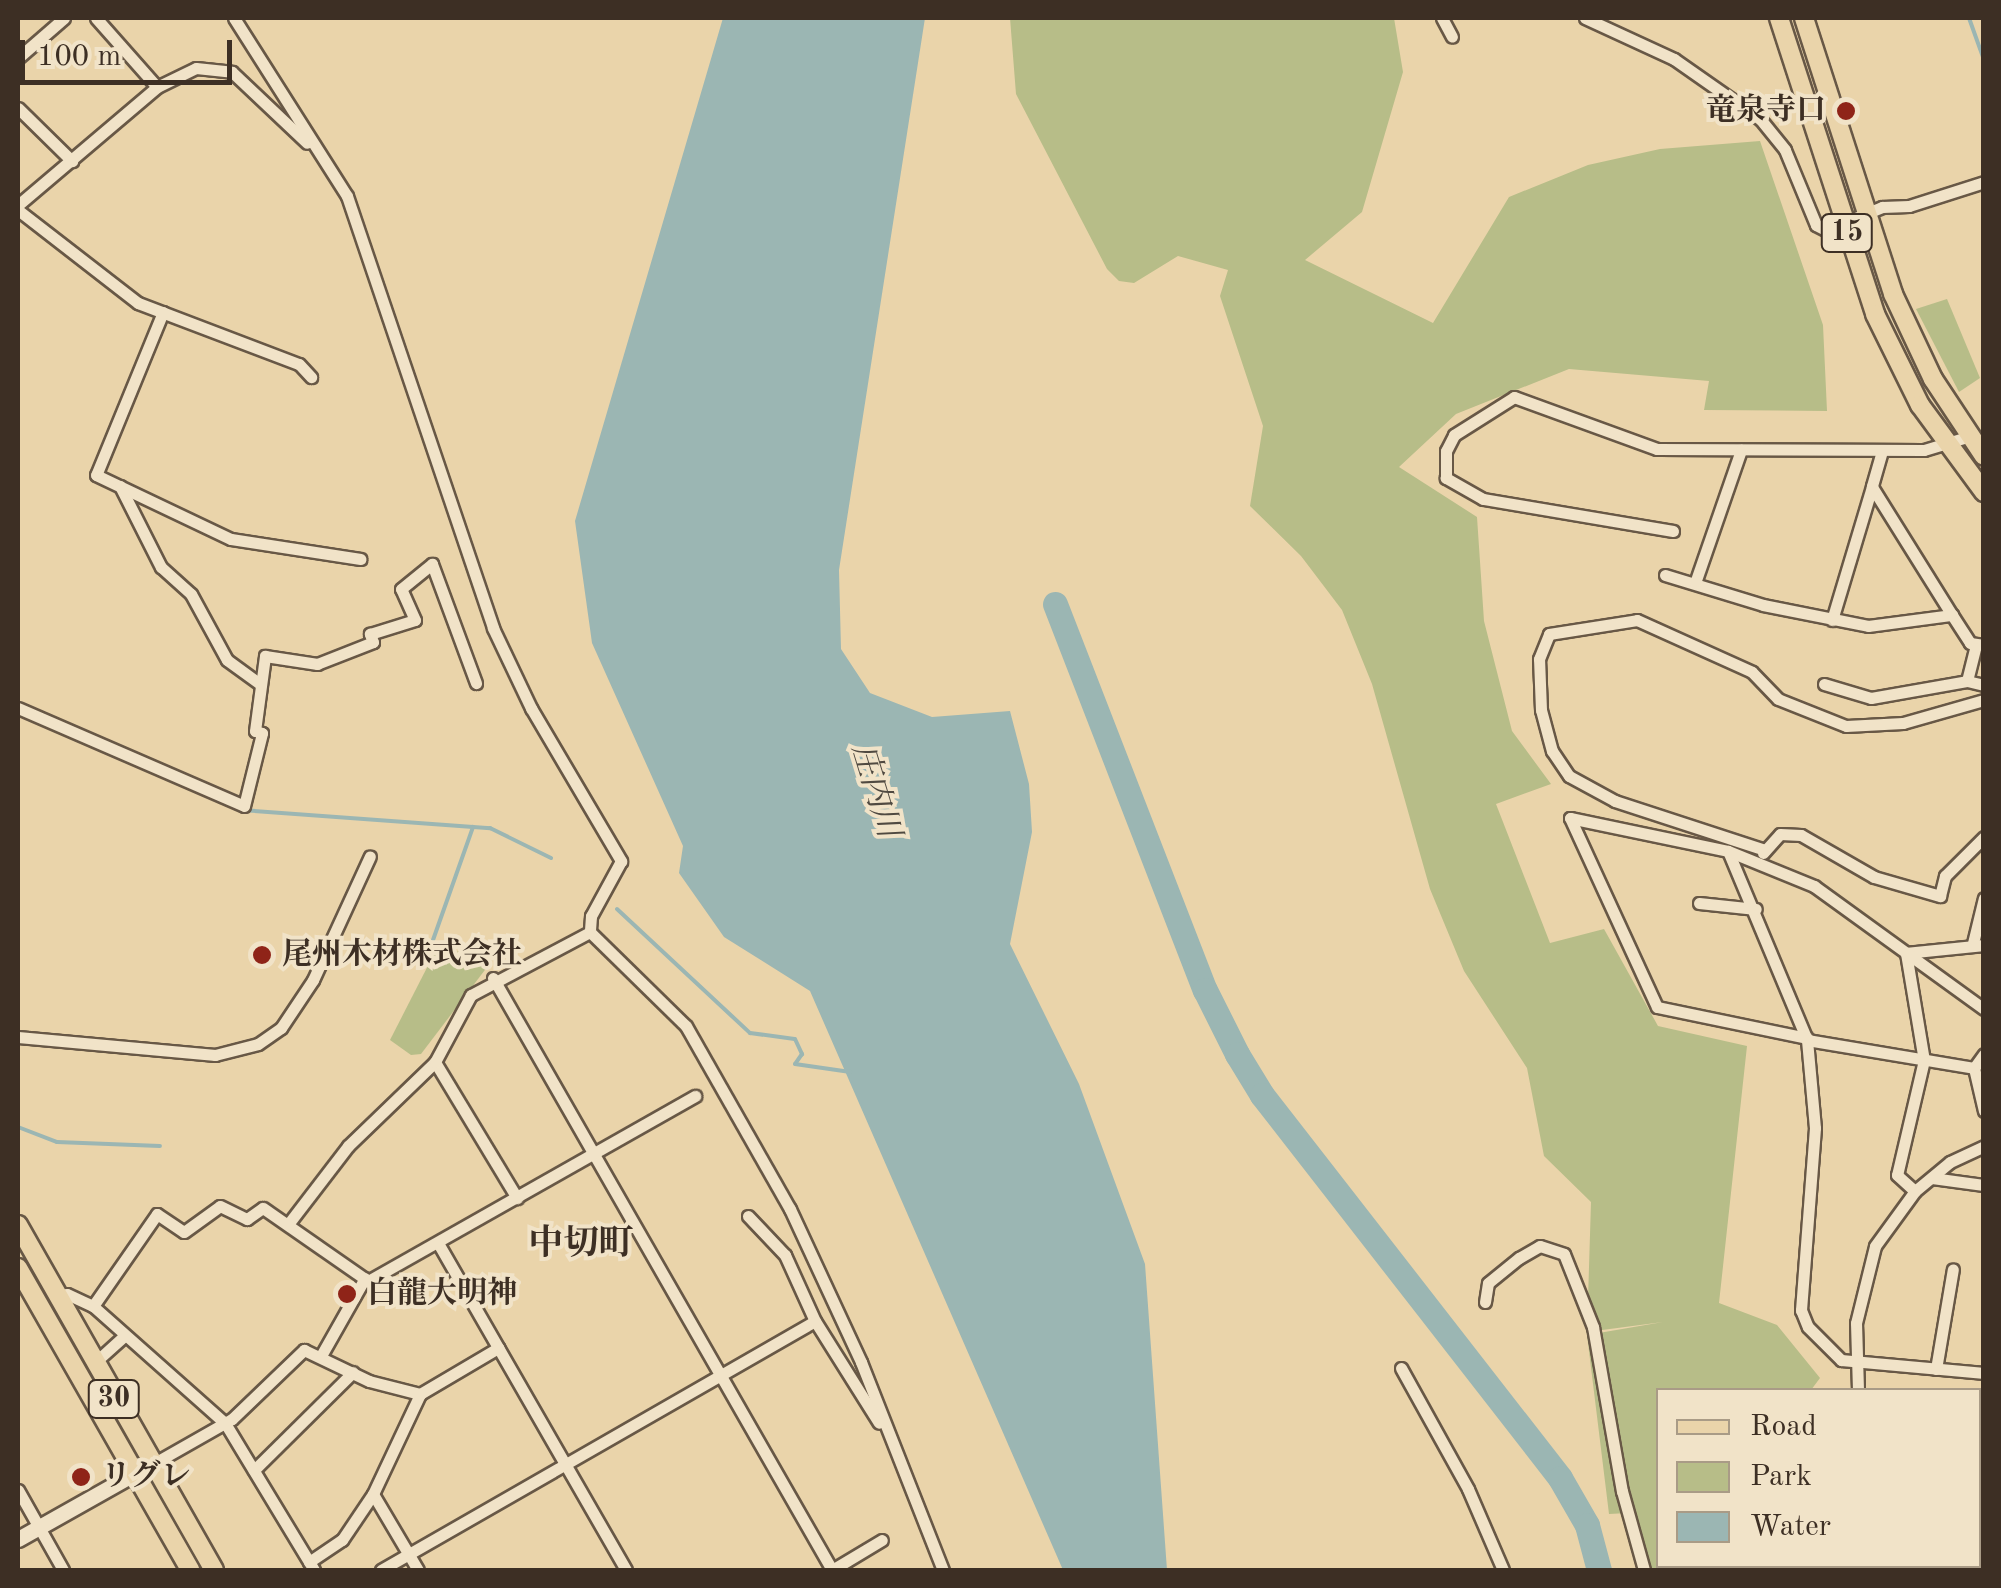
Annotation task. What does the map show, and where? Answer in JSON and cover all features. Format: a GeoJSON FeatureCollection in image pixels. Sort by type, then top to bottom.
{"type":"FeatureCollection","features":[{"type":"Feature","properties":{"kind":"main road","name":"15"},"geometry":{"type":"LineString","coordinates":[[1778,18],[1883,332],[1943,441],[1984,492]]}},
{"type":"Feature","properties":{"kind":"main road","name":"15"},"geometry":{"type":"LineString","coordinates":[[1804,18],[1903,317],[1963,431],[1984,456]]}},
{"type":"Feature","properties":{"kind":"main road","name":"30"},"geometry":{"type":"LineString","coordinates":[[18,1225],[214,1570]]}},
{"type":"Feature","properties":{"kind":"main road","name":"30"},"geometry":{"type":"LineString","coordinates":[[18,1268],[190,1570]]}},
{"type":"Feature","properties":{"kind":"street"},"geometry":{"type":"LineString","coordinates":[[18,58],[64,18]]}},
{"type":"Feature","properties":{"kind":"street"},"geometry":{"type":"LineString","coordinates":[[96,18],[158,87]]}},
{"type":"Feature","properties":{"kind":"street"},"geometry":{"type":"LineString","coordinates":[[234,18],[311,144],[348,196],[493,628],[531,708],[621,861],[591,916],[590,932],[686,1026],[790,1208],[943,1570]]}},
{"type":"Feature","properties":{"kind":"street"},"geometry":{"type":"LineString","coordinates":[[1442,18],[1452,37]]}},
{"type":"Feature","properties":{"kind":"street"},"geometry":{"type":"LineString","coordinates":[[1585,18],[1731,94],[1785,150],[1816,225],[1826,230],[1984,182]]}},
{"type":"Feature","properties":{"kind":"street"},"geometry":{"type":"LineString","coordinates":[[311,144],[286,128],[244,81],[214,66],[158,87],[18,208],[106,283],[163,312],[298,364],[311,377]]}},
{"type":"Feature","properties":{"kind":"street"},"geometry":{"type":"LineString","coordinates":[[18,108],[72,160]]}},
{"type":"Feature","properties":{"kind":"street"},"geometry":{"type":"LineString","coordinates":[[163,312],[96,476],[231,539],[360,559]]}},
{"type":"Feature","properties":{"kind":"street"},"geometry":{"type":"LineString","coordinates":[[1673,530],[1484,499],[1446,478],[1446,451],[1454,436],[1514,396],[1641,447],[1924,450],[1963,431]]}},
{"type":"Feature","properties":{"kind":"street"},"geometry":{"type":"LineString","coordinates":[[1695,584],[1741,450]]}},
{"type":"Feature","properties":{"kind":"street"},"geometry":{"type":"LineString","coordinates":[[1832,620],[1882,451]]}},
{"type":"Feature","properties":{"kind":"street"},"geometry":{"type":"LineString","coordinates":[[120,486],[161,568],[191,594],[227,660],[260,684]]}},
{"type":"Feature","properties":{"kind":"street"},"geometry":{"type":"LineString","coordinates":[[1872,486],[1952,615],[1979,646],[1967,681]]}},
{"type":"Feature","properties":{"kind":"street"},"geometry":{"type":"LineString","coordinates":[[18,708],[244,806],[262,733],[255,731],[266,656],[317,664],[373,642],[370,634],[415,620],[401,589],[432,564],[476,683]]}},
{"type":"Feature","properties":{"kind":"street"},"geometry":{"type":"LineString","coordinates":[[1665,575],[1832,620],[1881,626],[1952,615]]}},
{"type":"Feature","properties":{"kind":"street"},"geometry":{"type":"LineString","coordinates":[[1984,700],[1903,723],[1846,726],[1778,700],[1752,672],[1637,620],[1570,626],[1546,638],[1541,710],[1552,750],[1569,776],[1615,800],[1762,856],[1853,910],[1984,1010]]}},
{"type":"Feature","properties":{"kind":"street"},"geometry":{"type":"LineString","coordinates":[[1824,684],[1871,698],[1967,681],[1984,685]]}},
{"type":"Feature","properties":{"kind":"street"},"geometry":{"type":"LineString","coordinates":[[1762,856],[1570,818],[1657,1007],[1807,1039],[1974,1068]]}},
{"type":"Feature","properties":{"kind":"street"},"geometry":{"type":"LineString","coordinates":[[1762,856],[1780,834],[1801,835],[1874,877],[1940,896],[1945,876],[1984,838]]}},
{"type":"Feature","properties":{"kind":"street"},"geometry":{"type":"LineString","coordinates":[[1728,851],[1807,1039],[1815,1128],[1801,1310],[1824,1348],[1852,1362],[1984,1373]]}},
{"type":"Feature","properties":{"kind":"street"},"geometry":{"type":"LineString","coordinates":[[18,1038],[215,1056],[258,1044],[281,1028],[313,980],[370,856]]}},
{"type":"Feature","properties":{"kind":"street"},"geometry":{"type":"LineString","coordinates":[[1906,952],[1978,944],[1984,898]]}},
{"type":"Feature","properties":{"kind":"street"},"geometry":{"type":"LineString","coordinates":[[1699,903],[1756,910]]}},
{"type":"Feature","properties":{"kind":"street"},"geometry":{"type":"LineString","coordinates":[[289,1223],[348,1146],[435,1062],[471,995],[492,978],[590,932]]}},
{"type":"Feature","properties":{"kind":"street"},"geometry":{"type":"LineString","coordinates":[[1906,952],[1924,1060],[1897,1175],[1914,1191]]}},
{"type":"Feature","properties":{"kind":"street"},"geometry":{"type":"LineString","coordinates":[[492,978],[718,1379],[832,1570],[882,1540]]}},
{"type":"Feature","properties":{"kind":"street"},"geometry":{"type":"LineString","coordinates":[[1984,1054],[1974,1068],[1984,1111]]}},
{"type":"Feature","properties":{"kind":"street"},"geometry":{"type":"LineString","coordinates":[[435,1062],[517,1198]]}},
{"type":"Feature","properties":{"kind":"street"},"geometry":{"type":"LineString","coordinates":[[322,1354],[364,1278],[438,1243],[695,1096]]}},
{"type":"Feature","properties":{"kind":"street"},"geometry":{"type":"LineString","coordinates":[[1858,1388],[1852,1362],[1862,1285],[1875,1246],[1914,1191],[1984,1146]]}},
{"type":"Feature","properties":{"kind":"street"},"geometry":{"type":"LineString","coordinates":[[1932,1178],[1984,1185]]}},
{"type":"Feature","properties":{"kind":"street"},"geometry":{"type":"LineString","coordinates":[[93,1306],[157,1214],[184,1232],[220,1206],[247,1219],[264,1208],[364,1278]]}},
{"type":"Feature","properties":{"kind":"street"},"geometry":{"type":"LineString","coordinates":[[748,1216],[786,1255],[815,1321],[892,1442]]}},
{"type":"Feature","properties":{"kind":"street"},"geometry":{"type":"LineString","coordinates":[[438,1243],[626,1570]]}},
{"type":"Feature","properties":{"kind":"street"},"geometry":{"type":"LineString","coordinates":[[1484,1302],[1488,1282],[1519,1258],[1540,1246],[1564,1254],[1594,1327],[1622,1490],[1644,1570]]}},
{"type":"Feature","properties":{"kind":"street"},"geometry":{"type":"LineString","coordinates":[[1936,1369],[1953,1270]]}},
{"type":"Feature","properties":{"kind":"street"},"geometry":{"type":"LineString","coordinates":[[60,1298],[67,1294],[93,1306],[225,1424],[312,1566],[342,1540],[373,1494],[420,1394],[498,1348]]}},
{"type":"Feature","properties":{"kind":"street"},"geometry":{"type":"LineString","coordinates":[[381,1570],[815,1321]]}},
{"type":"Feature","properties":{"kind":"street"},"geometry":{"type":"LineString","coordinates":[[102,1356],[124,1336]]}},
{"type":"Feature","properties":{"kind":"street"},"geometry":{"type":"LineString","coordinates":[[18,1539],[225,1424],[296,1355],[310,1348],[353,1372],[420,1394]]}},
{"type":"Feature","properties":{"kind":"street"},"geometry":{"type":"LineString","coordinates":[[1401,1368],[1468,1489],[1502,1570]]}},
{"type":"Feature","properties":{"kind":"street"},"geometry":{"type":"LineString","coordinates":[[254,1470],[353,1372]]}},
{"type":"Feature","properties":{"kind":"street"},"geometry":{"type":"LineString","coordinates":[[18,1490],[63,1570]]}},
{"type":"Feature","properties":{"kind":"street"},"geometry":{"type":"LineString","coordinates":[[373,1494],[418,1570]]}},
{"type":"Feature","properties":{"kind":"green space"},"geometry":{"type":"Polygon","coordinates":[[[1010,18],[1394,18],[1403,72],[1362,212],[1305,260],[1433,323],[1509,197],[1588,165],[1660,149],[1760,141],[1823,325],[1827,411],[1704,410],[1709,381],[1569,369],[1456,414],[1399,467],[1477,517],[1484,621],[1512,731],[1551,784],[1496,804],[1550,943],[1604,929],[1658,1026],[1747,1046],[1719,1303],[1777,1325],[1820,1378],[1812,1388],[1656,1388],[1656,1568],[1849,1570],[1639,1570],[1628,1513],[1609,1514],[1587,1335],[1663,1322],[1587,1332],[1591,1202],[1544,1156],[1527,1068],[1464,971],[1430,889],[1372,684],[1342,610],[1301,556],[1250,506],[1263,426],[1220,296],[1228,270],[1178,256],[1134,283],[1119,281],[1107,269],[1016,94],[1010,18]]]}},
{"type":"Feature","properties":{"kind":"green space"},"geometry":{"type":"Polygon","coordinates":[[[1947,299],[1980,378],[1959,392],[1916,309],[1947,299]]]}},
{"type":"Feature","properties":{"kind":"green space"},"geometry":{"type":"Polygon","coordinates":[[[437,948],[494,958],[421,1054],[411,1055],[390,1040],[437,948]]]}},
{"type":"Feature","properties":{"kind":"water","name":"庄内川"},"geometry":{"type":"Polygon","coordinates":[[[723,18],[925,18],[839,570],[841,649],[870,693],[932,717],[1010,711],[1029,784],[1032,832],[1010,944],[1079,1084],[1145,1264],[1167,1570],[1063,1570],[810,991],[724,937],[679,873],[683,846],[592,643],[575,521],[723,18]]]}},
{"type":"Feature","properties":{"kind":"waterway"},"geometry":{"type":"LineString","coordinates":[[1969,18],[1984,60]]}},
{"type":"Feature","properties":{"kind":"waterway"},"geometry":{"type":"LineString","coordinates":[[1055,604],[1205,990],[1237,1054],[1262,1095],[1560,1478],[1587,1525],[1599,1570]]}},
{"type":"Feature","properties":{"kind":"waterway"},"geometry":{"type":"LineString","coordinates":[[18,713],[114,756]]}},
{"type":"Feature","properties":{"kind":"waterway"},"geometry":{"type":"LineString","coordinates":[[242,810],[490,828],[551,858]]}},
{"type":"Feature","properties":{"kind":"waterway"},"geometry":{"type":"LineString","coordinates":[[433,940],[473,827]]}},
{"type":"Feature","properties":{"kind":"waterway"},"geometry":{"type":"LineString","coordinates":[[617,909],[750,1033],[795,1039],[802,1054],[795,1064],[850,1072]]}},
{"type":"Feature","properties":{"kind":"waterway"},"geometry":{"type":"LineString","coordinates":[[18,1127],[57,1142],[160,1146]]}},
{"type":"Feature","properties":{"kind":"place","name":"竜泉寺口"},"geometry":{"type":"Point","coordinates":[1846,111]}},
{"type":"Feature","properties":{"kind":"place","name":"尾州木材株式会社"},"geometry":{"type":"Point","coordinates":[262,955]}},
{"type":"Feature","properties":{"kind":"place","name":"白龍大明神"},"geometry":{"type":"Point","coordinates":[347,1294]}},
{"type":"Feature","properties":{"kind":"place","name":"リグレ"},"geometry":{"type":"Point","coordinates":[81,1477]}},
{"type":"Feature","properties":{"kind":"district","name":"中切町"},"geometry":{"type":"Point","coordinates":[581,1245]}}]}
